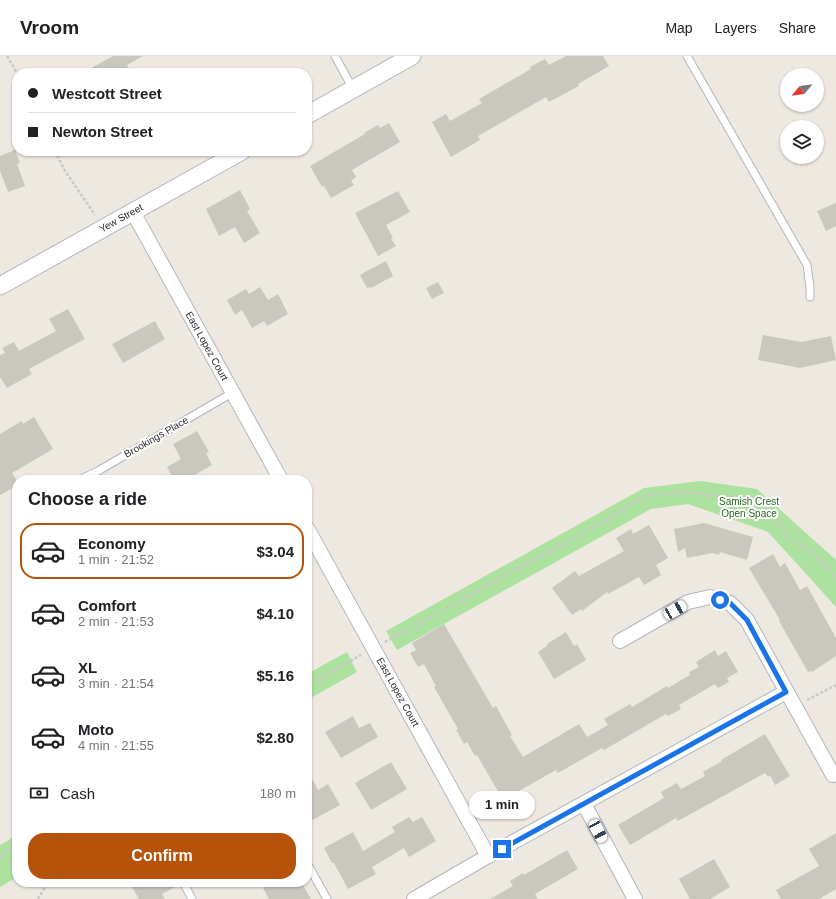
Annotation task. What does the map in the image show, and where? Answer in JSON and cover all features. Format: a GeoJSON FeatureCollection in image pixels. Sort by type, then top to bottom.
{"type":"FeatureCollection","features":[{"type":"Feature","properties":{"kind":"street"},"geometry":{"type":"LineString","coordinates":[[312,112],[412,56]]}},
{"type":"Feature","properties":{"kind":"street","name":"Yew Street"},"geometry":{"type":"LineString","coordinates":[[0,286],[233,156]]}},
{"type":"Feature","properties":{"kind":"street","name":"East Lopez Court"},"geometry":{"type":"LineString","coordinates":[[133,212],[278,475]]}},
{"type":"Feature","properties":{"kind":"street","name":"East Lopez Court"},"geometry":{"type":"LineString","coordinates":[[312,537],[488,856]]}},
{"type":"Feature","properties":{"kind":"street"},"geometry":{"type":"LineString","coordinates":[[620,642],[688,602],[710,597],[730,603],[747,620],[834,777]]}},
{"type":"Feature","properties":{"kind":"street"},"geometry":{"type":"LineString","coordinates":[[414,899],[488,856],[786,692]]}},
{"type":"Feature","properties":{"kind":"street"},"geometry":{"type":"LineString","coordinates":[[584,804],[635,899]]}},
{"type":"Feature","properties":{"kind":"lane"},"geometry":{"type":"LineString","coordinates":[[335,56],[353,89]]}},
{"type":"Feature","properties":{"kind":"lane"},"geometry":{"type":"LineString","coordinates":[[687,56],[807,265],[810,297]]}},
{"type":"Feature","properties":{"kind":"lane","name":"Brookings Place"},"geometry":{"type":"LineString","coordinates":[[88,475],[232,393]]}},
{"type":"Feature","properties":{"kind":"lane"},"geometry":{"type":"LineString","coordinates":[[312,872],[327,899]]}},
{"type":"Feature","properties":{"kind":"lane"},"geometry":{"type":"LineString","coordinates":[[186,887],[192,899]]}},
{"type":"Feature","properties":{"kind":"path"},"geometry":{"type":"LineString","coordinates":[[8,56],[14,68]]}},
{"type":"Feature","properties":{"kind":"path"},"geometry":{"type":"LineString","coordinates":[[58,156],[65,171],[104,228]]}},
{"type":"Feature","properties":{"kind":"path"},"geometry":{"type":"LineString","coordinates":[[312,683],[613,516],[644,496],[684,492],[724,497],[741,504],[763,504],[784,527],[788,538],[806,548],[836,577]]}},
{"type":"Feature","properties":{"kind":"path"},"geometry":{"type":"LineString","coordinates":[[794,706],[836,685]]}},
{"type":"Feature","properties":{"kind":"path"},"geometry":{"type":"LineString","coordinates":[[0,857],[12,846]]}},
{"type":"Feature","properties":{"kind":"path"},"geometry":{"type":"LineString","coordinates":[[38,899],[45,887]]}},
{"type":"Feature","properties":{"kind":"green space","name":"Samish Crest Open Space"},"geometry":{"type":"Polygon","coordinates":[[[700,481],[757,489],[836,560],[836,607],[768,532],[688,504],[651,509],[397,650],[386,631],[644,488],[700,481]]]}},
{"type":"Feature","properties":{"kind":"green space"},"geometry":{"type":"Polygon","coordinates":[[[347,652],[357,672],[312,697],[312,671],[347,652]]]}},
{"type":"Feature","properties":{"kind":"green space"},"geometry":{"type":"Polygon","coordinates":[[[12,838],[12,880],[0,887],[0,845],[12,838]]]}},
{"type":"Feature","properties":{"kind":"building"},"geometry":{"type":"Polygon","coordinates":[[[113,56],[143,56],[127,65],[128,68],[91,68],[113,56]]]}},
{"type":"Feature","properties":{"kind":"building"},"geometry":{"type":"Polygon","coordinates":[[[566,56],[603,56],[609,66],[578,84],[579,86],[549,102],[546,97],[478,136],[480,140],[451,157],[432,122],[446,114],[450,121],[482,103],[479,99],[531,69],[530,67],[545,59],[549,65],[566,56]]]}},
{"type":"Feature","properties":{"kind":"building"},"geometry":{"type":"Polygon","coordinates":[[[389,123],[400,142],[352,170],[356,177],[351,181],[354,185],[331,198],[324,186],[322,187],[310,166],[378,125],[380,128],[389,123]]]}},
{"type":"Feature","properties":{"kind":"building"},"geometry":{"type":"Polygon","coordinates":[[[12,151],[12,156],[17,156],[20,163],[17,164],[25,186],[8,192],[0,171],[0,156],[12,151]]]}},
{"type":"Feature","properties":{"kind":"building"},"geometry":{"type":"Polygon","coordinates":[[[240,190],[250,209],[247,211],[260,233],[244,243],[235,227],[219,236],[206,209],[240,190]]]}},
{"type":"Feature","properties":{"kind":"building"},"geometry":{"type":"Polygon","coordinates":[[[398,191],[410,212],[386,225],[393,238],[391,239],[396,246],[378,256],[355,213],[398,191]]]}},
{"type":"Feature","properties":{"kind":"building"},"geometry":{"type":"Polygon","coordinates":[[[836,203],[836,226],[826,231],[817,211],[836,203]]]}},
{"type":"Feature","properties":{"kind":"building"},"geometry":{"type":"Polygon","coordinates":[[[386,261],[393,276],[371,288],[367,288],[360,275],[386,261]]]}},
{"type":"Feature","properties":{"kind":"building"},"geometry":{"type":"Polygon","coordinates":[[[438,282],[444,293],[432,299],[426,288],[438,282]]]}},
{"type":"Feature","properties":{"kind":"building"},"geometry":{"type":"Polygon","coordinates":[[[260,287],[268,300],[278,294],[288,314],[267,326],[264,321],[252,328],[242,310],[235,315],[227,300],[246,289],[249,294],[260,287]]]}},
{"type":"Feature","properties":{"kind":"building"},"geometry":{"type":"Polygon","coordinates":[[[68,309],[85,339],[29,369],[32,374],[7,388],[0,377],[0,355],[5,353],[2,348],[14,342],[19,351],[56,331],[49,319],[68,309]]]}},
{"type":"Feature","properties":{"kind":"building"},"geometry":{"type":"Polygon","coordinates":[[[155,321],[165,339],[123,363],[112,344],[155,321]]]}},
{"type":"Feature","properties":{"kind":"building"},"geometry":{"type":"Polygon","coordinates":[[[763,335],[801,342],[831,336],[836,360],[800,368],[758,360],[763,335]]]}},
{"type":"Feature","properties":{"kind":"building"},"geometry":{"type":"Polygon","coordinates":[[[34,417],[53,449],[12,473],[13,475],[12,475],[12,489],[0,495],[0,434],[22,421],[23,424],[34,417]]]}},
{"type":"Feature","properties":{"kind":"building"},"geometry":{"type":"Polygon","coordinates":[[[197,431],[209,452],[206,453],[212,465],[195,475],[171,475],[167,467],[181,459],[173,444],[197,431]]]}},
{"type":"Feature","properties":{"kind":"building"},"geometry":{"type":"Polygon","coordinates":[[[704,523],[753,537],[747,560],[720,552],[719,555],[712,553],[687,558],[685,548],[678,552],[674,529],[704,523]]]}},
{"type":"Feature","properties":{"kind":"building"},"geometry":{"type":"Polygon","coordinates":[[[649,525],[668,558],[656,565],[661,575],[644,585],[639,577],[608,594],[607,592],[582,611],[581,609],[572,615],[552,588],[575,571],[579,576],[624,551],[616,538],[631,529],[633,534],[649,525]]]}},
{"type":"Feature","properties":{"kind":"building"},"geometry":{"type":"Polygon","coordinates":[[[773,554],[780,567],[785,563],[800,590],[807,586],[836,638],[836,656],[812,672],[808,672],[779,621],[780,620],[749,568],[773,554]]]}},
{"type":"Feature","properties":{"kind":"building"},"geometry":{"type":"Polygon","coordinates":[[[444,624],[493,708],[496,706],[512,735],[510,736],[523,757],[579,724],[587,737],[608,725],[604,719],[630,704],[632,707],[667,686],[668,688],[690,675],[689,672],[699,667],[696,662],[715,650],[718,656],[726,651],[738,672],[727,678],[729,682],[718,688],[715,684],[679,705],[681,709],[668,716],[666,714],[604,750],[602,748],[558,773],[556,770],[503,800],[477,755],[475,756],[467,742],[464,744],[456,730],[458,729],[434,687],[436,686],[424,664],[418,667],[410,653],[416,650],[412,643],[444,624]]]}},
{"type":"Feature","properties":{"kind":"building"},"geometry":{"type":"Polygon","coordinates":[[[566,632],[574,646],[577,644],[586,660],[554,679],[538,652],[548,645],[547,644],[566,632]]]}},
{"type":"Feature","properties":{"kind":"building"},"geometry":{"type":"Polygon","coordinates":[[[353,716],[359,728],[370,723],[378,737],[341,758],[325,732],[353,716]]]}},
{"type":"Feature","properties":{"kind":"building"},"geometry":{"type":"Polygon","coordinates":[[[765,734],[790,776],[775,785],[770,775],[768,777],[765,773],[678,821],[676,818],[630,845],[618,825],[664,798],[661,792],[677,783],[681,789],[705,776],[703,772],[765,734]]]}},
{"type":"Feature","properties":{"kind":"building"},"geometry":{"type":"Polygon","coordinates":[[[391,762],[407,789],[371,810],[355,783],[391,762]]]}},
{"type":"Feature","properties":{"kind":"building"},"geometry":{"type":"Polygon","coordinates":[[[312,779],[318,790],[328,784],[340,805],[312,820],[312,779]]]}},
{"type":"Feature","properties":{"kind":"building"},"geometry":{"type":"Polygon","coordinates":[[[409,817],[413,822],[422,817],[436,841],[409,857],[404,848],[372,867],[376,874],[348,889],[324,848],[353,832],[363,851],[395,832],[392,827],[409,817]]]}},
{"type":"Feature","properties":{"kind":"building"},"geometry":{"type":"Polygon","coordinates":[[[836,833],[836,889],[819,899],[781,899],[776,890],[819,866],[809,849],[836,833]]]}},
{"type":"Feature","properties":{"kind":"building"},"geometry":{"type":"Polygon","coordinates":[[[567,850],[578,869],[535,894],[538,899],[490,899],[513,886],[510,881],[523,873],[524,875],[567,850]]]}},
{"type":"Feature","properties":{"kind":"building"},"geometry":{"type":"Polygon","coordinates":[[[714,859],[730,887],[710,899],[690,899],[679,879],[714,859]]]}},
{"type":"Feature","properties":{"kind":"building"},"geometry":{"type":"Polygon","coordinates":[[[132,887],[175,887],[162,894],[165,899],[139,899],[132,887]]]}},
{"type":"Feature","properties":{"kind":"building"},"geometry":{"type":"Polygon","coordinates":[[[304,887],[311,899],[269,899],[263,888],[304,887]]]}},
{"type":"Feature","properties":{"kind":"route"},"geometry":{"type":"LineString","coordinates":[[502,849],[786,692],[747,620],[730,603],[720,600]]}}]}
